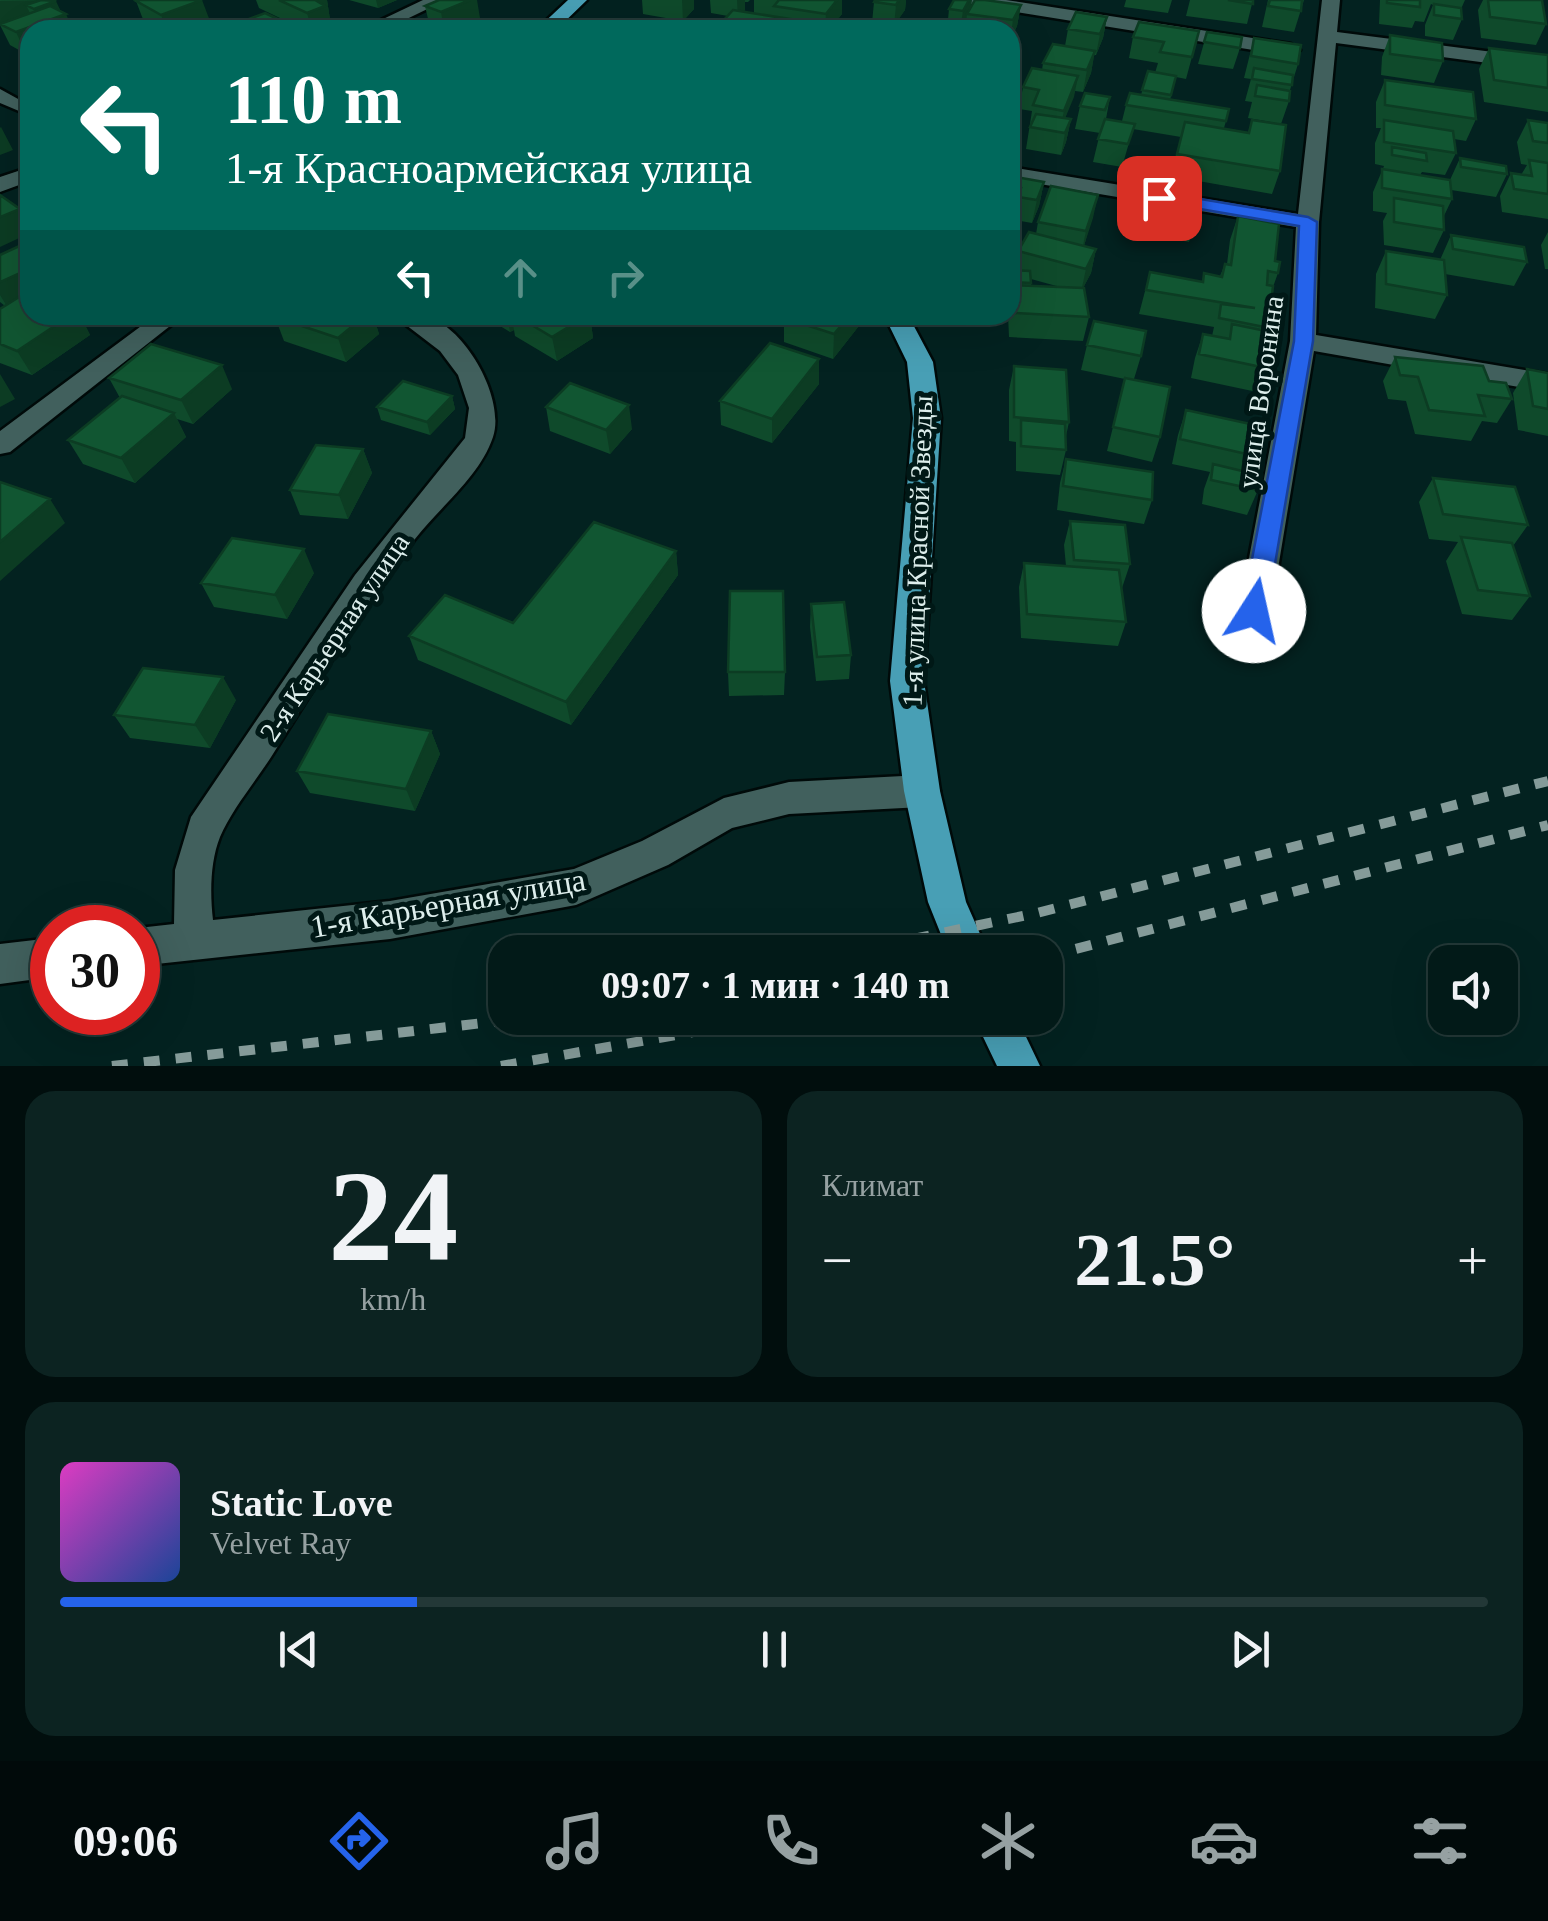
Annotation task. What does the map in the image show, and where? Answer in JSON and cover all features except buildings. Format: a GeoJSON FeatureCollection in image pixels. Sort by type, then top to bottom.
{"type":"FeatureCollection","features":[{"type":"Feature","properties":{"kind":"main road","name":"1-я улица Красной Звезды"},"geometry":{"type":"LineString","coordinates":[[901,325],[920,362],[927,418],[908,682],[922,791],[947,902],[961,935]]}},
{"type":"Feature","properties":{"kind":"main road"},"geometry":{"type":"LineString","coordinates":[[1004,1035],[1019,1066]]}},
{"type":"Feature","properties":{"kind":"street"},"geometry":{"type":"LineString","coordinates":[[392,20],[437,0]]}},
{"type":"Feature","properties":{"kind":"street"},"geometry":{"type":"LineString","coordinates":[[973,0],[1324,45],[1548,64]]}},
{"type":"Feature","properties":{"kind":"street","name":"улица Воронина"},"geometry":{"type":"LineString","coordinates":[[1254,611],[1303,341],[1308,222],[1330,0]]}},
{"type":"Feature","properties":{"kind":"street"},"geometry":{"type":"LineString","coordinates":[[1020,175],[1308,222]]}},
{"type":"Feature","properties":{"kind":"street"},"geometry":{"type":"LineString","coordinates":[[0,445],[159,325]]}},
{"type":"Feature","properties":{"kind":"street","name":"2-я Карьерная улица"},"geometry":{"type":"LineString","coordinates":[[196,940],[190,907],[192,866],[204,828],[382,558],[465,462],[482,432],[484,401],[463,363],[428,325]]}},
{"type":"Feature","properties":{"kind":"street"},"geometry":{"type":"LineString","coordinates":[[1303,341],[1548,383]]}},
{"type":"Feature","properties":{"kind":"street","name":"1-я Карьерная улица"},"geometry":{"type":"LineString","coordinates":[[160,944],[390,920],[576,887],[655,853],[724,814],[789,798],[922,791]]}},
{"type":"Feature","properties":{"kind":"street"},"geometry":{"type":"LineString","coordinates":[[0,964],[30,961]]}},
{"type":"Feature","properties":{"kind":"railway"},"geometry":{"type":"LineString","coordinates":[[932,935],[1037,913],[1548,781]]}},
{"type":"Feature","properties":{"kind":"railway"},"geometry":{"type":"LineString","coordinates":[[1063,952],[1548,825]]}},
{"type":"Feature","properties":{"kind":"railway"},"geometry":{"type":"LineString","coordinates":[[112,1066],[488,1022]]}},
{"type":"Feature","properties":{"kind":"railway"},"geometry":{"type":"LineString","coordinates":[[501,1066],[676,1035]]}},
{"type":"Feature","properties":{"kind":"route"},"geometry":{"type":"LineString","coordinates":[[1159,198],[1308,222],[1303,341],[1254,611]]}}]}
